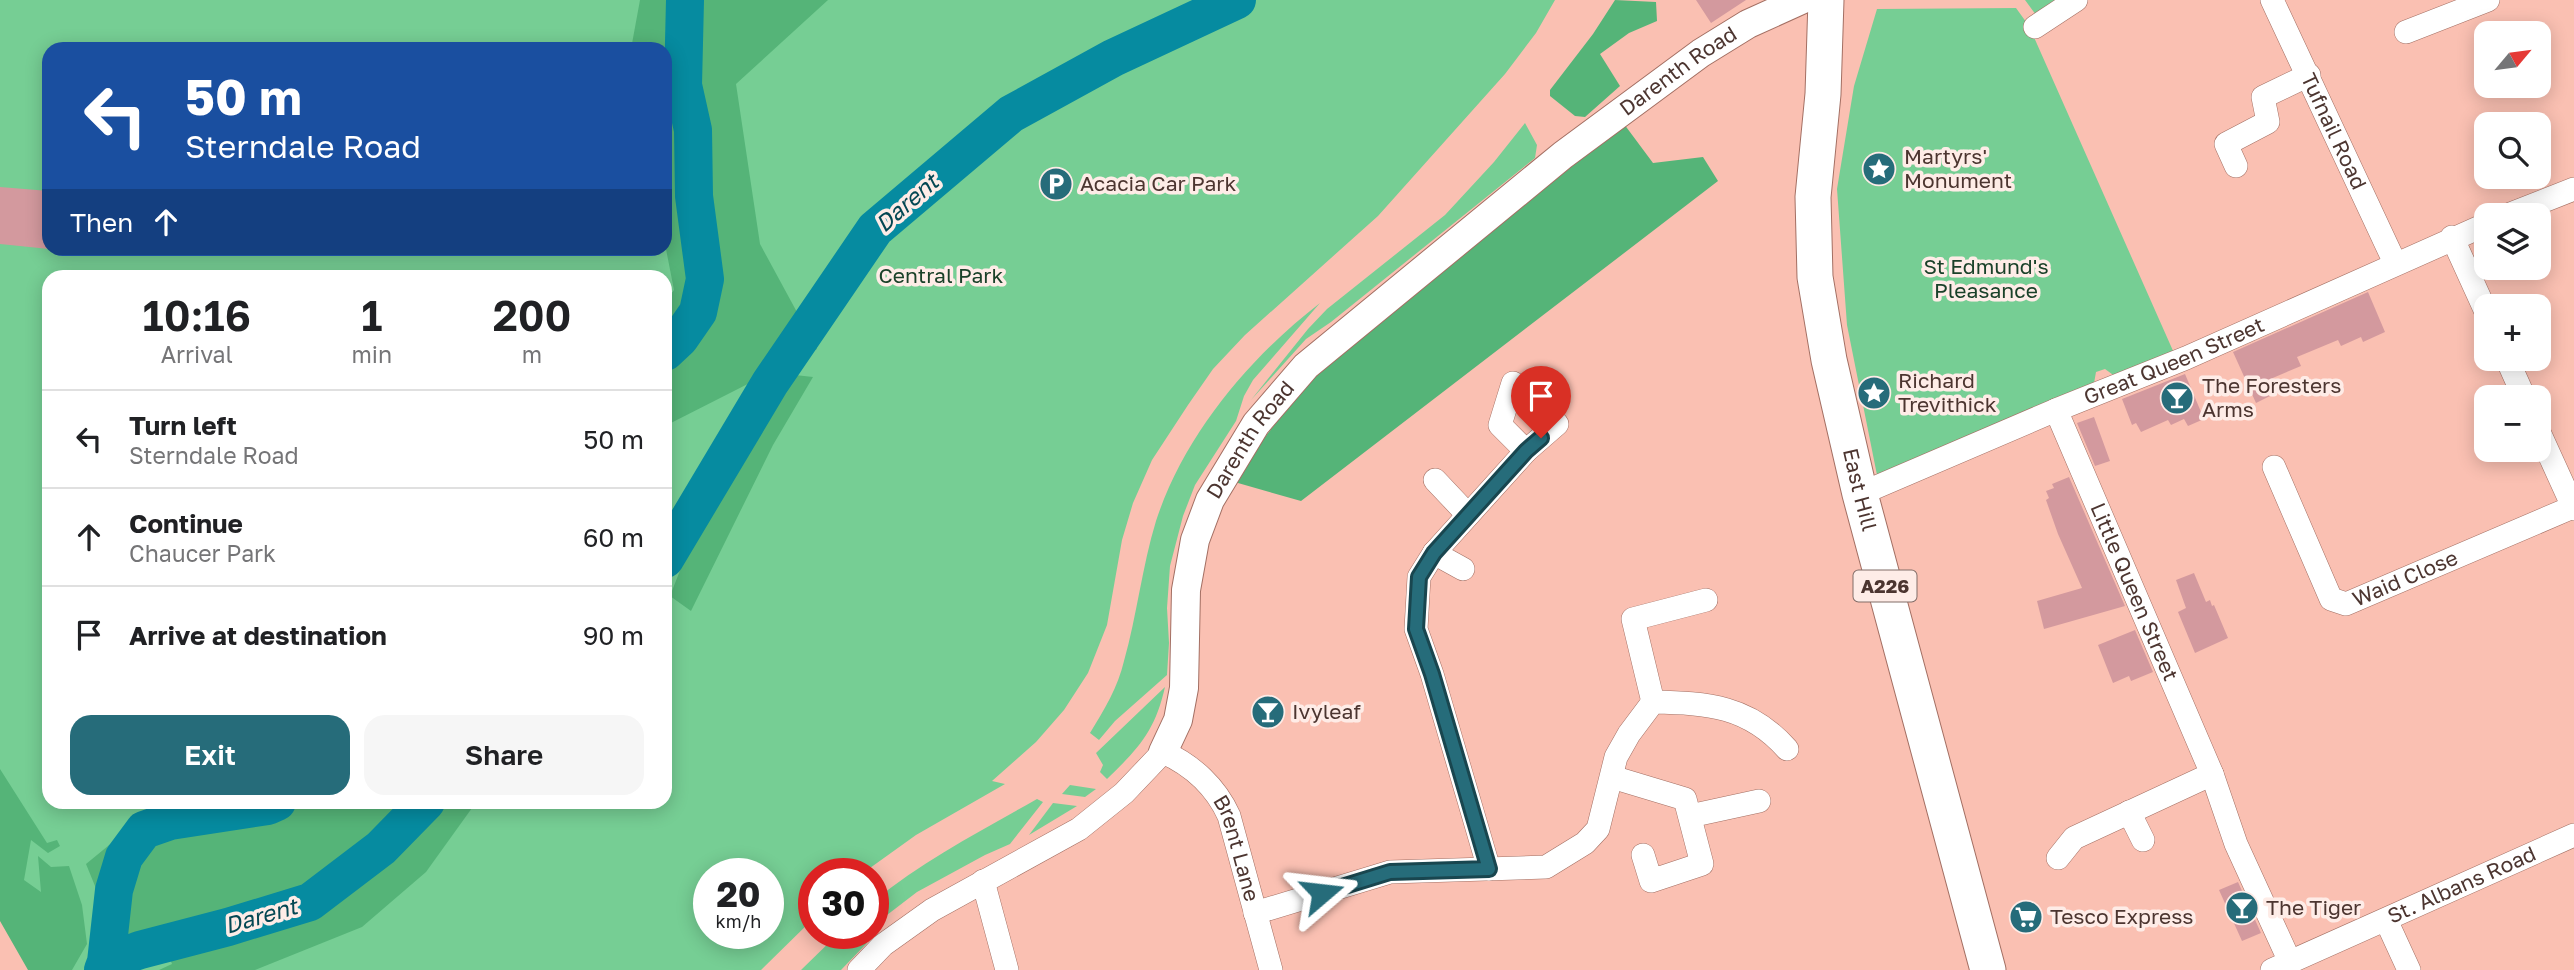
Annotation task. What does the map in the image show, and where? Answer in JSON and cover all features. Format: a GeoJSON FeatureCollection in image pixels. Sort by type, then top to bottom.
{"type":"FeatureCollection","features":[{"type":"Feature","properties":{"kind":"main road","name":"East Hill"},"geometry":{"type":"LineString","coordinates":[[1826,0],[1824,94],[1813,197],[1813,255],[1829,360],[1860,494],[1988,970]]}},
{"type":"Feature","properties":{"kind":"street","name":"Darenth Road"},"geometry":{"type":"LineString","coordinates":[[859,970],[883,945],[932,910],[1079,830],[1124,793],[1163,752],[1178,720],[1184,688],[1186,590],[1195,540],[1210,500],[1256,424],[1314,359],[1563,155],[1701,53],[1748,24],[1801,0]]}},
{"type":"Feature","properties":{"kind":"street"},"geometry":{"type":"LineString","coordinates":[[2035,27],[2076,0]]}},
{"type":"Feature","properties":{"kind":"street","name":"Tufnail Road"},"geometry":{"type":"LineString","coordinates":[[2272,0],[2395,263]]}},
{"type":"Feature","properties":{"kind":"street"},"geometry":{"type":"LineString","coordinates":[[2406,32],[2488,0]]}},
{"type":"Feature","properties":{"kind":"street"},"geometry":{"type":"LineString","coordinates":[[2236,166],[2226,144],[2268,122],[2263,97],[2309,75]]}},
{"type":"Feature","properties":{"kind":"street"},"geometry":{"type":"LineString","coordinates":[[2538,203],[2574,189]]}},
{"type":"Feature","properties":{"kind":"street","name":"Great Queen Street"},"geometry":{"type":"LineString","coordinates":[[1860,494],[2186,358],[2474,229]]}},
{"type":"Feature","properties":{"kind":"street"},"geometry":{"type":"LineString","coordinates":[[2452,237],[2478,294]]}},
{"type":"Feature","properties":{"kind":"street"},"geometry":{"type":"LineString","coordinates":[[1513,383],[1500,425],[1526,451]]}},
{"type":"Feature","properties":{"kind":"street","name":"Little Queen Street"},"geometry":{"type":"LineString","coordinates":[[2056,410],[2213,774],[2281,966]]}},
{"type":"Feature","properties":{"kind":"street"},"geometry":{"type":"LineString","coordinates":[[1489,869],[1432,674],[1416,629],[1419,577],[1434,553],[1468,515],[1526,451],[1557,424]]}},
{"type":"Feature","properties":{"kind":"street"},"geometry":{"type":"LineString","coordinates":[[2551,459],[2573,508]]}},
{"type":"Feature","properties":{"kind":"street","name":"Waid Close"},"geometry":{"type":"LineString","coordinates":[[2274,467],[2331,599],[2346,604],[2573,508]]}},
{"type":"Feature","properties":{"kind":"street"},"geometry":{"type":"LineString","coordinates":[[1435,480],[1468,515]]}},
{"type":"Feature","properties":{"kind":"street"},"geometry":{"type":"LineString","coordinates":[[1434,553],[1463,569]]}},
{"type":"Feature","properties":{"kind":"street"},"geometry":{"type":"LineString","coordinates":[[1653,702],[1633,619],[1706,600]]}},
{"type":"Feature","properties":{"kind":"street"},"geometry":{"type":"LineString","coordinates":[[1653,702],[1679,703],[1741,713],[1774,735],[1787,750]]}},
{"type":"Feature","properties":{"kind":"street"},"geometry":{"type":"LineString","coordinates":[[1255,914],[1390,872],[1546,867],[1584,844],[1598,829],[1616,757],[1653,702]]}},
{"type":"Feature","properties":{"kind":"street","name":"Brent Lane"},"geometry":{"type":"LineString","coordinates":[[1163,752],[1200,776],[1221,798],[1229,816],[1271,970]]}},
{"type":"Feature","properties":{"kind":"street"},"geometry":{"type":"LineString","coordinates":[[2058,858],[2074,838],[2213,774]]}},
{"type":"Feature","properties":{"kind":"street"},"geometry":{"type":"LineString","coordinates":[[1612,777],[1685,799],[1702,864],[1651,881],[1643,855]]}},
{"type":"Feature","properties":{"kind":"street"},"geometry":{"type":"LineString","coordinates":[[1690,816],[1759,801]]}},
{"type":"Feature","properties":{"kind":"street"},"geometry":{"type":"LineString","coordinates":[[2129,812],[2143,840]]}},
{"type":"Feature","properties":{"kind":"street","name":"St. Albans Road"},"geometry":{"type":"LineString","coordinates":[[2281,966],[2574,835]]}},
{"type":"Feature","properties":{"kind":"street"},"geometry":{"type":"LineString","coordinates":[[983,881],[1007,970]]}},
{"type":"Feature","properties":{"kind":"street"},"geometry":{"type":"LineString","coordinates":[[2386,919],[2409,970]]}},
{"type":"Feature","properties":{"kind":"green space","name":"Central Park"},"geometry":{"type":"Polygon","coordinates":[[[0,0],[1555,0],[1536,33],[1505,74],[1378,216],[1245,335],[1213,369],[1152,460],[1133,503],[1122,540],[1107,625],[1088,673],[1064,710],[1036,742],[992,781],[1005,784],[916,835],[884,858],[798,858],[798,934],[784,947],[784,858],[693,858],[693,949],[782,949],[761,970],[36,970],[0,907],[0,0]]]}},
{"type":"Feature","properties":{"kind":"green space"},"geometry":{"type":"Polygon","coordinates":[[[640,0],[828,0],[736,84],[760,244],[817,349],[672,422],[674,290],[667,256],[672,256],[672,42],[632,42],[640,0]]]}},
{"type":"Feature","properties":{"kind":"green space"},"geometry":{"type":"Polygon","coordinates":[[[1615,0],[1656,2],[1657,21],[1629,33],[1600,54],[1620,86],[1585,117],[1575,116],[1550,96],[1550,90],[1615,0]]]}},
{"type":"Feature","properties":{"kind":"green space"},"geometry":{"type":"Polygon","coordinates":[[[2025,0],[2056,0],[2036,15],[2025,0]]]}},
{"type":"Feature","properties":{"kind":"green space","name":"St Edmund's Pleasance"},"geometry":{"type":"Polygon","coordinates":[[[2016,8],[2029,26],[2174,353],[2116,377],[2105,369],[2096,372],[2093,389],[1877,475],[1847,325],[1837,189],[1854,86],[1877,9],[2016,8]]]}},
{"type":"Feature","properties":{"kind":"green space"},"geometry":{"type":"Polygon","coordinates":[[[1525,123],[1537,145],[1535,158],[1331,322],[1306,339],[1251,400],[1327,309],[1445,215],[1494,162],[1525,123]]]}},
{"type":"Feature","properties":{"kind":"green space"},"geometry":{"type":"Polygon","coordinates":[[[1624,124],[1653,163],[1703,157],[1718,181],[1301,501],[1231,481],[1309,380],[1624,124]]]}},
{"type":"Feature","properties":{"kind":"green space"},"geometry":{"type":"Polygon","coordinates":[[[1320,303],[1253,380],[1244,396],[1236,421],[1195,485],[1183,516],[1170,566],[1167,675],[1115,721],[1099,740],[1090,733],[1110,698],[1121,671],[1156,521],[1168,489],[1202,428],[1222,400],[1269,348],[1320,303]]]}},
{"type":"Feature","properties":{"kind":"green space"},"geometry":{"type":"Polygon","coordinates":[[[786,374],[813,377],[773,445],[691,611],[672,597],[672,591],[697,527],[786,374]]]}},
{"type":"Feature","properties":{"kind":"green space"},"geometry":{"type":"Polygon","coordinates":[[[1165,687],[1151,727],[1128,758],[1107,779],[1100,772],[1103,765],[1096,753],[1165,687]]]}},
{"type":"Feature","properties":{"kind":"green space"},"geometry":{"type":"Polygon","coordinates":[[[0,769],[47,843],[57,840],[60,846],[48,853],[31,840],[24,880],[41,892],[38,856],[51,867],[69,866],[82,905],[87,944],[72,970],[28,970],[0,921],[0,769]]]}},
{"type":"Feature","properties":{"kind":"green space"},"geometry":{"type":"Polygon","coordinates":[[[1070,785],[1096,789],[1085,797],[1062,794],[1070,785]]]}},
{"type":"Feature","properties":{"kind":"green space"},"geometry":{"type":"Polygon","coordinates":[[[1037,799],[1043,802],[1010,844],[917,892],[889,913],[889,889],[1037,799]]]}},
{"type":"Feature","properties":{"kind":"green space"},"geometry":{"type":"Polygon","coordinates":[[[1053,803],[1077,806],[1029,835],[1053,803]]]}},
{"type":"Feature","properties":{"kind":"green space"},"geometry":{"type":"Polygon","coordinates":[[[161,809],[471,809],[426,872],[362,927],[255,970],[159,970],[172,964],[158,928],[113,937],[86,864],[147,814],[161,809]]]}},
{"type":"Feature","properties":{"kind":"green space"},"geometry":{"type":"Polygon","coordinates":[[[823,949],[861,949],[841,970],[801,970],[823,949]]]}},
{"type":"Feature","properties":{"kind":"building"},"geometry":{"type":"Polygon","coordinates":[[[1696,0],[1746,0],[1711,23],[1696,0]]]}},
{"type":"Feature","properties":{"kind":"building"},"geometry":{"type":"Polygon","coordinates":[[[0,187],[42,190],[42,248],[0,244],[0,187]]]}},
{"type":"Feature","properties":{"kind":"building"},"geometry":{"type":"Polygon","coordinates":[[[2368,292],[2385,332],[2363,342],[2361,337],[2341,346],[2338,340],[2297,357],[2301,366],[2268,380],[2274,394],[2256,403],[2233,352],[2368,292]]]}},
{"type":"Feature","properties":{"kind":"building"},"geometry":{"type":"Polygon","coordinates":[[[2185,374],[2204,419],[2188,426],[2184,419],[2171,425],[2168,420],[2141,432],[2136,423],[2132,425],[2122,399],[2185,374]]]}},
{"type":"Feature","properties":{"kind":"building"},"geometry":{"type":"Polygon","coordinates":[[[2094,417],[2110,461],[2095,466],[2077,423],[2094,417]]]}},
{"type":"Feature","properties":{"kind":"building"},"geometry":{"type":"Polygon","coordinates":[[[2069,477],[2125,606],[2044,629],[2037,601],[2082,588],[2046,500],[2049,498],[2046,491],[2054,488],[2052,484],[2069,477]]]}},
{"type":"Feature","properties":{"kind":"building"},"geometry":{"type":"Polygon","coordinates":[[[2194,573],[2206,602],[2210,600],[2212,606],[2214,605],[2228,638],[2195,653],[2178,612],[2186,608],[2176,580],[2194,573]]]}},
{"type":"Feature","properties":{"kind":"building"},"geometry":{"type":"Polygon","coordinates":[[[2135,630],[2153,672],[2131,681],[2129,676],[2113,683],[2098,645],[2135,630]]]}},
{"type":"Feature","properties":{"kind":"building","name":"The Tiger"},"geometry":{"type":"Polygon","coordinates":[[[2238,882],[2261,933],[2242,941],[2219,890],[2238,882]]]}},
{"type":"Feature","properties":{"kind":"waterway","name":"Darent"},"geometry":{"type":"LineString","coordinates":[[672,345],[698,312],[705,279],[694,196],[693,130],[683,85],[685,0]]}},
{"type":"Feature","properties":{"kind":"waterway","name":"Darent"},"geometry":{"type":"LineString","coordinates":[[672,547],[770,383],[875,229],[1011,114],[1113,58],[1237,0]]}},
{"type":"Feature","properties":{"kind":"waterway","name":"Darent"},"geometry":{"type":"LineString","coordinates":[[103,970],[114,890],[124,857],[144,830],[170,821],[248,809]]}},
{"type":"Feature","properties":{"kind":"waterway","name":"Darent"},"geometry":{"type":"LineString","coordinates":[[106,962],[310,902],[381,848],[419,809]]}},
{"type":"Feature","properties":{"kind":"place","name":"Martyrs' Monument"},"geometry":{"type":"Point","coordinates":[1879,169]}},
{"type":"Feature","properties":{"kind":"place","name":"Acacia Car Park"},"geometry":{"type":"Point","coordinates":[1056,184]}},
{"type":"Feature","properties":{"kind":"place","name":"Richard Trevithick"},"geometry":{"type":"Point","coordinates":[1874,393]}},
{"type":"Feature","properties":{"kind":"place","name":"The Foresters Arms"},"geometry":{"type":"Point","coordinates":[2177,398]}},
{"type":"Feature","properties":{"kind":"place","name":"Ivyleaf"},"geometry":{"type":"Point","coordinates":[1268,712]}},
{"type":"Feature","properties":{"kind":"place","name":"The Tiger"},"geometry":{"type":"Point","coordinates":[2242,908]}},
{"type":"Feature","properties":{"kind":"place","name":"Tesco Express"},"geometry":{"type":"Point","coordinates":[2026,917]}},
{"type":"Feature","properties":{"kind":"route"},"geometry":{"type":"LineString","coordinates":[[1322,893],[1390,872],[1489,869],[1432,674],[1416,629],[1419,577],[1434,553],[1526,451],[1541,438]]}}]}
